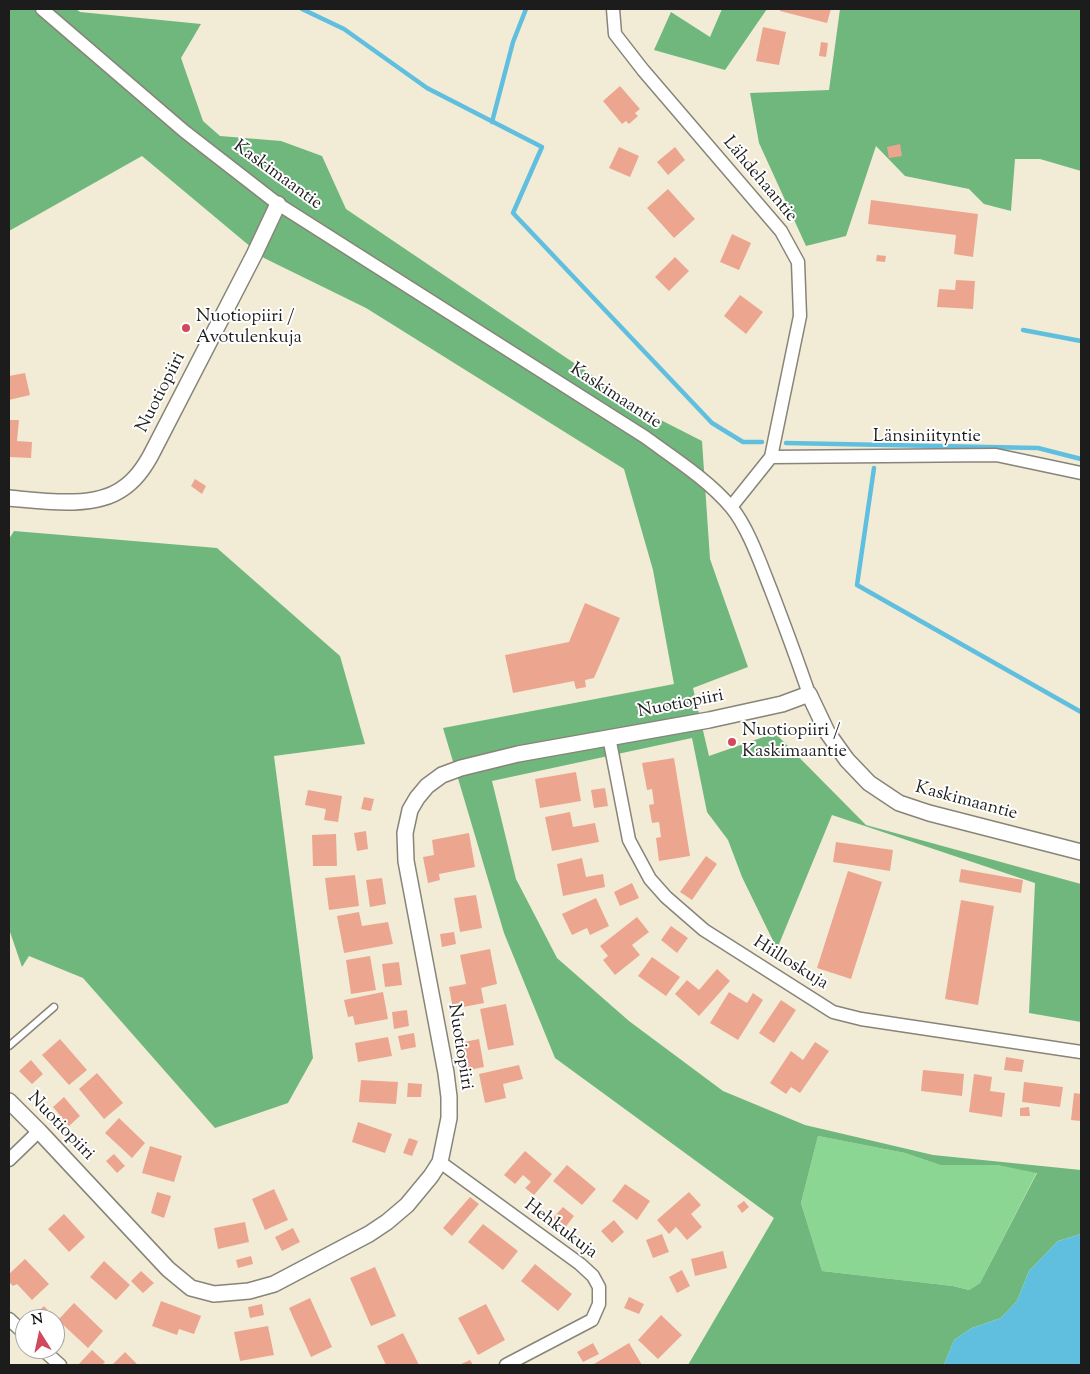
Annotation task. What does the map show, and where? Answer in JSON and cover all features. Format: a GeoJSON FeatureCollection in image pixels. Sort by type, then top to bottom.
{"type":"FeatureCollection","features":[{"type":"Feature","properties":{"kind":"street","name":"Kaskimaantie"},"geometry":{"type":"LineString","coordinates":[[42,9],[184,131],[278,204],[645,437],[709,485],[739,517],[760,560],[809,694],[827,732],[847,760],[869,783],[899,802],[929,814],[1081,852]]}},
{"type":"Feature","properties":{"kind":"street","name":"Lähdehaantie"},"geometry":{"type":"LineString","coordinates":[[613,9],[615,34],[643,70],[781,231],[798,262],[800,316],[771,458],[731,507]]}},
{"type":"Feature","properties":{"kind":"street","name":"Nuotiopiiri"},"geometry":{"type":"LineString","coordinates":[[9,498],[85,502],[121,490],[146,465],[254,255],[278,204]]}},
{"type":"Feature","properties":{"kind":"street","name":"Länsiniityntie"},"geometry":{"type":"LineString","coordinates":[[771,458],[996,455],[1081,473]]}},
{"type":"Feature","properties":{"kind":"street","name":"Nuotiopiiri"},"geometry":{"type":"LineString","coordinates":[[9,1101],[39,1130],[168,1269],[191,1288],[214,1294],[249,1291],[274,1284],[369,1234],[387,1222],[407,1205],[440,1162],[449,1118],[449,1097],[443,1055],[406,861],[406,833],[410,810],[427,786],[442,775],[461,768],[518,754],[709,720],[782,704],[809,694]]}},
{"type":"Feature","properties":{"kind":"street","name":"Hiilloskuja"},"geometry":{"type":"LineString","coordinates":[[609,738],[629,840],[650,879],[666,897],[704,930],[833,1012],[861,1019],[1081,1052]]}},
{"type":"Feature","properties":{"kind":"street"},"geometry":{"type":"LineString","coordinates":[[9,1160],[39,1130]]}},
{"type":"Feature","properties":{"kind":"street","name":"Hehkukuja"},"geometry":{"type":"LineString","coordinates":[[440,1162],[580,1264],[593,1276],[599,1287],[599,1304],[592,1320],[506,1365]]}},
{"type":"Feature","properties":{"kind":"lane"},"geometry":{"type":"LineString","coordinates":[[9,1046],[54,1007]]}},
{"type":"Feature","properties":{"kind":"green space"},"geometry":{"type":"Polygon","coordinates":[[[9,9],[76,9],[80,12],[201,24],[181,58],[203,121],[220,136],[281,141],[322,156],[346,209],[651,415],[702,441],[710,559],[748,667],[693,688],[709,756],[775,733],[866,825],[1081,884],[1081,1022],[1029,1013],[1035,883],[832,815],[777,949],[742,877],[728,840],[707,812],[692,738],[492,781],[516,879],[557,958],[629,1021],[723,1091],[805,1125],[933,1155],[1081,1170],[1081,1234],[1058,1241],[1029,1271],[1017,1301],[1001,1318],[972,1328],[954,1340],[944,1365],[688,1365],[774,1218],[555,1058],[504,933],[443,728],[674,684],[653,570],[624,469],[366,308],[264,258],[142,156],[9,231],[9,9]],[[818,1136],[801,1203],[822,1271],[953,1286],[969,1290],[980,1283],[1037,1173],[997,1165],[940,1165],[905,1153],[818,1136]]]}},
{"type":"Feature","properties":{"kind":"green space"},"geometry":{"type":"Polygon","coordinates":[[[722,9],[767,9],[725,70],[654,50],[671,12],[710,37],[722,9]]]}},
{"type":"Feature","properties":{"kind":"green space"},"geometry":{"type":"Polygon","coordinates":[[[840,9],[1081,9],[1081,171],[1040,159],[1015,159],[1011,211],[984,204],[969,189],[905,176],[876,146],[846,236],[806,246],[759,143],[750,93],[829,90],[840,9]]]}},
{"type":"Feature","properties":{"kind":"green space"},"geometry":{"type":"Polygon","coordinates":[[[14,531],[217,548],[340,656],[365,744],[274,756],[313,1058],[288,1103],[215,1128],[83,978],[29,956],[22,967],[9,929],[9,539],[14,531]]]}},
{"type":"Feature","properties":{"kind":"green space"},"geometry":{"type":"Polygon","coordinates":[[[818,1136],[905,1153],[940,1165],[997,1165],[1037,1172],[980,1283],[969,1290],[953,1286],[822,1271],[801,1203],[818,1136]]]}},
{"type":"Feature","properties":{"kind":"water"},"geometry":{"type":"Polygon","coordinates":[[[1081,1234],[1081,1365],[944,1365],[954,1340],[972,1328],[1001,1318],[1017,1301],[1029,1271],[1058,1241],[1081,1234]]]}},
{"type":"Feature","properties":{"kind":"building"},"geometry":{"type":"Polygon","coordinates":[[[780,9],[831,9],[827,23],[780,11],[780,9]]]}},
{"type":"Feature","properties":{"kind":"building"},"geometry":{"type":"Polygon","coordinates":[[[763,27],[786,32],[779,65],[756,61],[763,27]]]}},
{"type":"Feature","properties":{"kind":"building"},"geometry":{"type":"Polygon","coordinates":[[[821,42],[828,43],[826,57],[819,56],[821,42]]]}},
{"type":"Feature","properties":{"kind":"building"},"geometry":{"type":"Polygon","coordinates":[[[620,86],[640,109],[635,113],[638,116],[629,124],[626,121],[622,124],[603,101],[620,86]]]}},
{"type":"Feature","properties":{"kind":"building"},"geometry":{"type":"Polygon","coordinates":[[[900,144],[902,156],[889,158],[887,147],[900,144]]]}},
{"type":"Feature","properties":{"kind":"building"},"geometry":{"type":"Polygon","coordinates":[[[619,147],[639,156],[630,177],[609,168],[619,147]]]}},
{"type":"Feature","properties":{"kind":"building"},"geometry":{"type":"Polygon","coordinates":[[[675,147],[685,160],[668,175],[657,162],[675,147]]]}},
{"type":"Feature","properties":{"kind":"building"},"geometry":{"type":"Polygon","coordinates":[[[668,189],[695,219],[674,238],[647,208],[668,189]]]}},
{"type":"Feature","properties":{"kind":"building"},"geometry":{"type":"Polygon","coordinates":[[[871,200],[978,214],[973,257],[954,254],[956,235],[868,224],[871,200]]]}},
{"type":"Feature","properties":{"kind":"building"},"geometry":{"type":"Polygon","coordinates":[[[732,234],[751,243],[739,270],[720,262],[732,234]]]}},
{"type":"Feature","properties":{"kind":"building"},"geometry":{"type":"Polygon","coordinates":[[[877,255],[886,256],[885,262],[876,261],[877,255]]]}},
{"type":"Feature","properties":{"kind":"building"},"geometry":{"type":"Polygon","coordinates":[[[675,257],[689,271],[669,291],[655,277],[675,257]]]}},
{"type":"Feature","properties":{"kind":"building"},"geometry":{"type":"Polygon","coordinates":[[[956,280],[975,281],[973,309],[937,307],[939,289],[955,290],[956,280]]]}},
{"type":"Feature","properties":{"kind":"building"},"geometry":{"type":"Polygon","coordinates":[[[740,295],[763,312],[746,334],[724,316],[740,295]]]}},
{"type":"Feature","properties":{"kind":"building"},"geometry":{"type":"Polygon","coordinates":[[[25,373],[30,395],[9,400],[9,376],[25,373]]]}},
{"type":"Feature","properties":{"kind":"building"},"geometry":{"type":"Polygon","coordinates":[[[9,420],[19,420],[17,441],[32,442],[31,458],[9,457],[9,420]]]}},
{"type":"Feature","properties":{"kind":"building"},"geometry":{"type":"Polygon","coordinates":[[[195,479],[206,486],[202,494],[191,486],[195,479]]]}},
{"type":"Feature","properties":{"kind":"building"},"geometry":{"type":"Polygon","coordinates":[[[585,603],[620,618],[594,678],[585,680],[586,687],[576,689],[574,681],[513,693],[505,655],[569,642],[585,603]]]}},
{"type":"Feature","properties":{"kind":"building"},"geometry":{"type":"Polygon","coordinates":[[[674,758],[690,856],[659,861],[656,838],[661,837],[659,822],[652,823],[649,805],[654,804],[652,789],[647,790],[642,763],[674,758]]]}},
{"type":"Feature","properties":{"kind":"building"},"geometry":{"type":"Polygon","coordinates":[[[576,772],[581,801],[540,808],[535,779],[576,772]]]}},
{"type":"Feature","properties":{"kind":"building"},"geometry":{"type":"Polygon","coordinates":[[[605,788],[608,806],[594,808],[591,790],[605,788]]]}},
{"type":"Feature","properties":{"kind":"building"},"geometry":{"type":"Polygon","coordinates":[[[308,790],[342,796],[338,822],[324,820],[326,809],[305,805],[308,790]]]}},
{"type":"Feature","properties":{"kind":"building"},"geometry":{"type":"Polygon","coordinates":[[[364,797],[374,799],[371,811],[361,809],[364,797]]]}},
{"type":"Feature","properties":{"kind":"building"},"geometry":{"type":"Polygon","coordinates":[[[570,812],[573,827],[595,823],[599,842],[552,851],[545,817],[570,812]]]}},
{"type":"Feature","properties":{"kind":"building"},"geometry":{"type":"Polygon","coordinates":[[[366,831],[368,849],[357,851],[354,833],[366,831]]]}},
{"type":"Feature","properties":{"kind":"building"},"geometry":{"type":"Polygon","coordinates":[[[469,833],[475,867],[439,874],[440,880],[428,883],[423,857],[434,855],[432,840],[469,833]]]}},
{"type":"Feature","properties":{"kind":"building"},"geometry":{"type":"Polygon","coordinates":[[[336,834],[337,866],[313,866],[312,835],[336,834]]]}},
{"type":"Feature","properties":{"kind":"building"},"geometry":{"type":"Polygon","coordinates":[[[836,842],[893,850],[890,871],[833,862],[836,842]]]}},
{"type":"Feature","properties":{"kind":"building"},"geometry":{"type":"Polygon","coordinates":[[[706,856],[717,864],[692,900],[680,892],[706,856]]]}},
{"type":"Feature","properties":{"kind":"building"},"geometry":{"type":"Polygon","coordinates":[[[582,858],[586,877],[603,874],[605,887],[563,896],[557,864],[582,858]]]}},
{"type":"Feature","properties":{"kind":"building"},"geometry":{"type":"Polygon","coordinates":[[[961,869],[1023,880],[1021,893],[959,882],[961,869]]]}},
{"type":"Feature","properties":{"kind":"building"},"geometry":{"type":"Polygon","coordinates":[[[848,871],[882,882],[851,979],[817,968],[848,871]]]}},
{"type":"Feature","properties":{"kind":"building"},"geometry":{"type":"Polygon","coordinates":[[[355,875],[359,906],[329,910],[325,878],[355,875]]]}},
{"type":"Feature","properties":{"kind":"building"},"geometry":{"type":"Polygon","coordinates":[[[382,878],[386,904],[370,907],[366,880],[382,878]]]}},
{"type":"Feature","properties":{"kind":"building"},"geometry":{"type":"Polygon","coordinates":[[[632,883],[639,898],[620,906],[614,892],[632,883]]]}},
{"type":"Feature","properties":{"kind":"building"},"geometry":{"type":"Polygon","coordinates":[[[476,895],[482,928],[460,932],[454,898],[476,895]]]}},
{"type":"Feature","properties":{"kind":"building"},"geometry":{"type":"Polygon","coordinates":[[[596,898],[609,926],[590,935],[587,928],[572,935],[562,914],[596,898]]]}},
{"type":"Feature","properties":{"kind":"building"},"geometry":{"type":"Polygon","coordinates":[[[961,900],[994,906],[978,1005],[945,999],[961,900]]]}},
{"type":"Feature","properties":{"kind":"building"},"geometry":{"type":"Polygon","coordinates":[[[359,912],[362,926],[388,922],[393,944],[344,953],[337,916],[359,912]]]}},
{"type":"Feature","properties":{"kind":"building"},"geometry":{"type":"Polygon","coordinates":[[[637,917],[649,932],[632,945],[640,955],[615,975],[603,960],[608,956],[600,946],[637,917]]]}},
{"type":"Feature","properties":{"kind":"building"},"geometry":{"type":"Polygon","coordinates":[[[671,926],[688,938],[677,953],[661,940],[671,926]]]}},
{"type":"Feature","properties":{"kind":"building"},"geometry":{"type":"Polygon","coordinates":[[[454,932],[456,944],[442,947],[440,934],[454,932]]]}},
{"type":"Feature","properties":{"kind":"building"},"geometry":{"type":"Polygon","coordinates":[[[490,949],[497,984],[481,988],[484,1003],[453,1009],[449,987],[466,984],[460,955],[490,949]]]}},
{"type":"Feature","properties":{"kind":"building"},"geometry":{"type":"Polygon","coordinates":[[[370,956],[376,990],[351,994],[346,960],[370,956]]]}},
{"type":"Feature","properties":{"kind":"building"},"geometry":{"type":"Polygon","coordinates":[[[652,957],[680,977],[666,996],[638,976],[652,957]]]}},
{"type":"Feature","properties":{"kind":"building"},"geometry":{"type":"Polygon","coordinates":[[[399,962],[402,985],[385,987],[382,964],[399,962]]]}},
{"type":"Feature","properties":{"kind":"building"},"geometry":{"type":"Polygon","coordinates":[[[717,969],[730,981],[699,1016],[675,994],[687,980],[699,990],[717,969]]]}},
{"type":"Feature","properties":{"kind":"building"},"geometry":{"type":"Polygon","coordinates":[[[383,992],[388,1019],[355,1025],[353,1016],[348,1017],[344,1000],[383,992]]]}},
{"type":"Feature","properties":{"kind":"building"},"geometry":{"type":"Polygon","coordinates":[[[729,992],[747,1003],[753,993],[763,1000],[738,1040],[710,1023],[729,992]]]}},
{"type":"Feature","properties":{"kind":"building"},"geometry":{"type":"Polygon","coordinates":[[[781,1000],[796,1010],[774,1043],[759,1033],[781,1000]]]}},
{"type":"Feature","properties":{"kind":"building"},"geometry":{"type":"Polygon","coordinates":[[[506,1004],[514,1045],[488,1050],[480,1009],[506,1004]]]}},
{"type":"Feature","properties":{"kind":"building"},"geometry":{"type":"Polygon","coordinates":[[[407,1010],[409,1026],[394,1029],[392,1012],[407,1010]]]}},
{"type":"Feature","properties":{"kind":"building"},"geometry":{"type":"Polygon","coordinates":[[[414,1033],[416,1047],[401,1050],[398,1036],[414,1033]]]}},
{"type":"Feature","properties":{"kind":"building"},"geometry":{"type":"Polygon","coordinates":[[[388,1037],[392,1056],[358,1062],[355,1043],[388,1037]]]}},
{"type":"Feature","properties":{"kind":"building"},"geometry":{"type":"Polygon","coordinates":[[[60,1039],[87,1070],[69,1085],[42,1055],[60,1039]]]}},
{"type":"Feature","properties":{"kind":"building"},"geometry":{"type":"Polygon","coordinates":[[[479,1039],[484,1067],[464,1071],[459,1043],[479,1039]]]}},
{"type":"Feature","properties":{"kind":"building"},"geometry":{"type":"Polygon","coordinates":[[[815,1042],[829,1051],[800,1093],[791,1087],[786,1094],[770,1083],[791,1051],[803,1060],[815,1042]]]}},
{"type":"Feature","properties":{"kind":"building"},"geometry":{"type":"Polygon","coordinates":[[[1006,1057],[1024,1060],[1022,1072],[1004,1070],[1006,1057]]]}},
{"type":"Feature","properties":{"kind":"building"},"geometry":{"type":"Polygon","coordinates":[[[31,1060],[43,1074],[32,1084],[19,1071],[31,1060]]]}},
{"type":"Feature","properties":{"kind":"building"},"geometry":{"type":"Polygon","coordinates":[[[519,1065],[523,1079],[503,1084],[506,1098],[485,1103],[479,1074],[519,1065]]]}},
{"type":"Feature","properties":{"kind":"building"},"geometry":{"type":"Polygon","coordinates":[[[923,1070],[964,1074],[962,1096],[921,1091],[923,1070]]]}},
{"type":"Feature","properties":{"kind":"building"},"geometry":{"type":"Polygon","coordinates":[[[97,1073],[123,1103],[104,1119],[79,1089],[97,1073]]]}},
{"type":"Feature","properties":{"kind":"building"},"geometry":{"type":"Polygon","coordinates":[[[974,1074],[992,1077],[990,1091],[1005,1093],[1002,1117],[969,1112],[974,1074]]]}},
{"type":"Feature","properties":{"kind":"building"},"geometry":{"type":"Polygon","coordinates":[[[361,1080],[398,1082],[396,1104],[359,1102],[361,1080]]]}},
{"type":"Feature","properties":{"kind":"building"},"geometry":{"type":"Polygon","coordinates":[[[1024,1082],[1063,1087],[1060,1107],[1022,1102],[1024,1082]]]}},
{"type":"Feature","properties":{"kind":"building"},"geometry":{"type":"Polygon","coordinates":[[[408,1083],[422,1084],[421,1097],[407,1097],[408,1083]]]}},
{"type":"Feature","properties":{"kind":"building"},"geometry":{"type":"Polygon","coordinates":[[[1074,1093],[1081,1094],[1081,1121],[1071,1120],[1074,1093]]]}},
{"type":"Feature","properties":{"kind":"building"},"geometry":{"type":"Polygon","coordinates":[[[64,1097],[80,1116],[69,1126],[53,1107],[64,1097]]]}},
{"type":"Feature","properties":{"kind":"building"},"geometry":{"type":"Polygon","coordinates":[[[1029,1107],[1030,1116],[1020,1116],[1020,1108],[1029,1107]]]}},
{"type":"Feature","properties":{"kind":"building"},"geometry":{"type":"Polygon","coordinates":[[[119,1118],[145,1143],[132,1158],[105,1133],[119,1118]]]}},
{"type":"Feature","properties":{"kind":"building"},"geometry":{"type":"Polygon","coordinates":[[[358,1122],[392,1134],[385,1153],[352,1142],[358,1122]]]}},
{"type":"Feature","properties":{"kind":"building"},"geometry":{"type":"Polygon","coordinates":[[[409,1138],[418,1141],[412,1156],[403,1153],[409,1138]]]}},
{"type":"Feature","properties":{"kind":"building"},"geometry":{"type":"Polygon","coordinates":[[[150,1146],[182,1156],[174,1182],[142,1173],[150,1146]]]}},
{"type":"Feature","properties":{"kind":"building"},"geometry":{"type":"Polygon","coordinates":[[[525,1151],[552,1174],[534,1195],[525,1188],[531,1182],[523,1175],[515,1184],[504,1175],[525,1151]]]}},
{"type":"Feature","properties":{"kind":"building"},"geometry":{"type":"Polygon","coordinates":[[[114,1154],[125,1166],[117,1173],[106,1161],[114,1154]]]}},
{"type":"Feature","properties":{"kind":"building"},"geometry":{"type":"Polygon","coordinates":[[[567,1165],[596,1189],[582,1205],[553,1181],[567,1165]]]}},
{"type":"Feature","properties":{"kind":"building"},"geometry":{"type":"Polygon","coordinates":[[[625,1184],[650,1201],[637,1220],[612,1201],[625,1184]]]}},
{"type":"Feature","properties":{"kind":"building"},"geometry":{"type":"Polygon","coordinates":[[[274,1189],[288,1220],[265,1230],[252,1199],[274,1189]]]}},
{"type":"Feature","properties":{"kind":"building"},"geometry":{"type":"Polygon","coordinates":[[[157,1192],[171,1196],[164,1218],[151,1213],[157,1192]]]}},
{"type":"Feature","properties":{"kind":"building"},"geometry":{"type":"Polygon","coordinates":[[[689,1192],[701,1205],[691,1214],[702,1227],[687,1240],[676,1227],[669,1234],[657,1220],[689,1192]]]}},
{"type":"Feature","properties":{"kind":"building"},"geometry":{"type":"Polygon","coordinates":[[[470,1197],[479,1204],[452,1236],[443,1228],[470,1197]]]}},
{"type":"Feature","properties":{"kind":"building"},"geometry":{"type":"Polygon","coordinates":[[[744,1201],[749,1207],[742,1213],[737,1206],[744,1201]]]}},
{"type":"Feature","properties":{"kind":"building"},"geometry":{"type":"Polygon","coordinates":[[[563,1207],[574,1216],[564,1229],[552,1219],[563,1207]]]}},
{"type":"Feature","properties":{"kind":"building"},"geometry":{"type":"Polygon","coordinates":[[[64,1214],[85,1237],[69,1252],[48,1229],[64,1214]]]}},
{"type":"Feature","properties":{"kind":"building"},"geometry":{"type":"Polygon","coordinates":[[[614,1220],[624,1232],[612,1243],[601,1231],[614,1220]]]}},
{"type":"Feature","properties":{"kind":"building"},"geometry":{"type":"Polygon","coordinates":[[[245,1222],[249,1242],[218,1249],[214,1228],[245,1222]]]}},
{"type":"Feature","properties":{"kind":"building"},"geometry":{"type":"Polygon","coordinates":[[[483,1224],[518,1251],[503,1270],[468,1242],[483,1224]]]}},
{"type":"Feature","properties":{"kind":"building"},"geometry":{"type":"Polygon","coordinates":[[[293,1228],[300,1242],[282,1251],[275,1237],[293,1228]]]}},
{"type":"Feature","properties":{"kind":"building"},"geometry":{"type":"Polygon","coordinates":[[[662,1234],[669,1252],[653,1258],[646,1240],[662,1234]]]}},
{"type":"Feature","properties":{"kind":"building"},"geometry":{"type":"Polygon","coordinates":[[[723,1251],[727,1268],[695,1276],[691,1259],[723,1251]]]}},
{"type":"Feature","properties":{"kind":"building"},"geometry":{"type":"Polygon","coordinates":[[[251,1256],[253,1264],[238,1268],[236,1260],[251,1256]]]}},
{"type":"Feature","properties":{"kind":"building"},"geometry":{"type":"Polygon","coordinates":[[[25,1259],[49,1284],[32,1300],[17,1284],[13,1286],[9,1282],[9,1274],[25,1259]]]}},
{"type":"Feature","properties":{"kind":"building"},"geometry":{"type":"Polygon","coordinates":[[[104,1261],[130,1285],[116,1300],[90,1277],[104,1261]]]}},
{"type":"Feature","properties":{"kind":"building"},"geometry":{"type":"Polygon","coordinates":[[[535,1264],[572,1294],[558,1311],[521,1281],[535,1264]]]}},
{"type":"Feature","properties":{"kind":"building"},"geometry":{"type":"Polygon","coordinates":[[[375,1267],[396,1316],[371,1326],[350,1278],[375,1267]]]}},
{"type":"Feature","properties":{"kind":"building"},"geometry":{"type":"Polygon","coordinates":[[[682,1270],[690,1286],[677,1293],[669,1277],[682,1270]]]}},
{"type":"Feature","properties":{"kind":"building"},"geometry":{"type":"Polygon","coordinates":[[[141,1271],[154,1283],[143,1293],[131,1281],[141,1271]]]}},
{"type":"Feature","properties":{"kind":"building"},"geometry":{"type":"Polygon","coordinates":[[[629,1297],[644,1304],[639,1314],[624,1308],[629,1297]]]}},
{"type":"Feature","properties":{"kind":"building"},"geometry":{"type":"Polygon","coordinates":[[[310,1298],[332,1347],[311,1357],[289,1308],[310,1298]]]}},
{"type":"Feature","properties":{"kind":"building"},"geometry":{"type":"Polygon","coordinates":[[[161,1301],[201,1316],[194,1334],[179,1329],[177,1335],[152,1326],[161,1301]]]}},
{"type":"Feature","properties":{"kind":"building"},"geometry":{"type":"Polygon","coordinates":[[[74,1303],[103,1331],[88,1348],[65,1327],[65,1313],[74,1303]]]}},
{"type":"Feature","properties":{"kind":"building"},"geometry":{"type":"Polygon","coordinates":[[[262,1304],[264,1315],[250,1318],[248,1307],[262,1304]]]}},
{"type":"Feature","properties":{"kind":"building"},"geometry":{"type":"Polygon","coordinates":[[[486,1304],[505,1340],[478,1355],[458,1318],[486,1304]]]}},
{"type":"Feature","properties":{"kind":"building"},"geometry":{"type":"Polygon","coordinates":[[[661,1315],[682,1335],[658,1359],[638,1340],[661,1315]]]}},
{"type":"Feature","properties":{"kind":"building"},"geometry":{"type":"Polygon","coordinates":[[[268,1326],[274,1355],[240,1361],[234,1332],[268,1326]]]}},
{"type":"Feature","properties":{"kind":"building"},"geometry":{"type":"Polygon","coordinates":[[[403,1333],[419,1365],[386,1365],[377,1346],[403,1333]]]}},
{"type":"Feature","properties":{"kind":"building"},"geometry":{"type":"Polygon","coordinates":[[[593,1343],[599,1354],[583,1362],[577,1352],[593,1343]]]}},
{"type":"Feature","properties":{"kind":"building"},"geometry":{"type":"Polygon","coordinates":[[[629,1343],[642,1365],[594,1364],[629,1343]]]}},
{"type":"Feature","properties":{"kind":"building"},"geometry":{"type":"Polygon","coordinates":[[[92,1350],[105,1362],[102,1365],[78,1365],[92,1350]]]}},
{"type":"Feature","properties":{"kind":"building"},"geometry":{"type":"Polygon","coordinates":[[[125,1352],[138,1365],[112,1365],[125,1352]]]}},
{"type":"Feature","properties":{"kind":"building"},"geometry":{"type":"Polygon","coordinates":[[[470,1360],[473,1365],[459,1365],[470,1360]]]}},
{"type":"Feature","properties":{"kind":"waterway"},"geometry":{"type":"LineString","coordinates":[[302,9],[344,29],[427,88],[542,147],[513,213],[712,423],[743,442],[762,442]]}},
{"type":"Feature","properties":{"kind":"waterway"},"geometry":{"type":"LineString","coordinates":[[492,122],[513,42],[526,9]]}},
{"type":"Feature","properties":{"kind":"waterway"},"geometry":{"type":"LineString","coordinates":[[1023,330],[1081,341]]}},
{"type":"Feature","properties":{"kind":"waterway"},"geometry":{"type":"LineString","coordinates":[[786,443],[1038,448],[1081,459]]}},
{"type":"Feature","properties":{"kind":"waterway"},"geometry":{"type":"LineString","coordinates":[[874,468],[857,585],[1081,712]]}},
{"type":"Feature","properties":{"kind":"place","name":"Nuotiopiiri / Avotulenkuja"},"geometry":{"type":"Point","coordinates":[186,328]}},
{"type":"Feature","properties":{"kind":"place","name":"Nuotiopiiri / Kaskimaantie"},"geometry":{"type":"Point","coordinates":[732,742]}}]}
